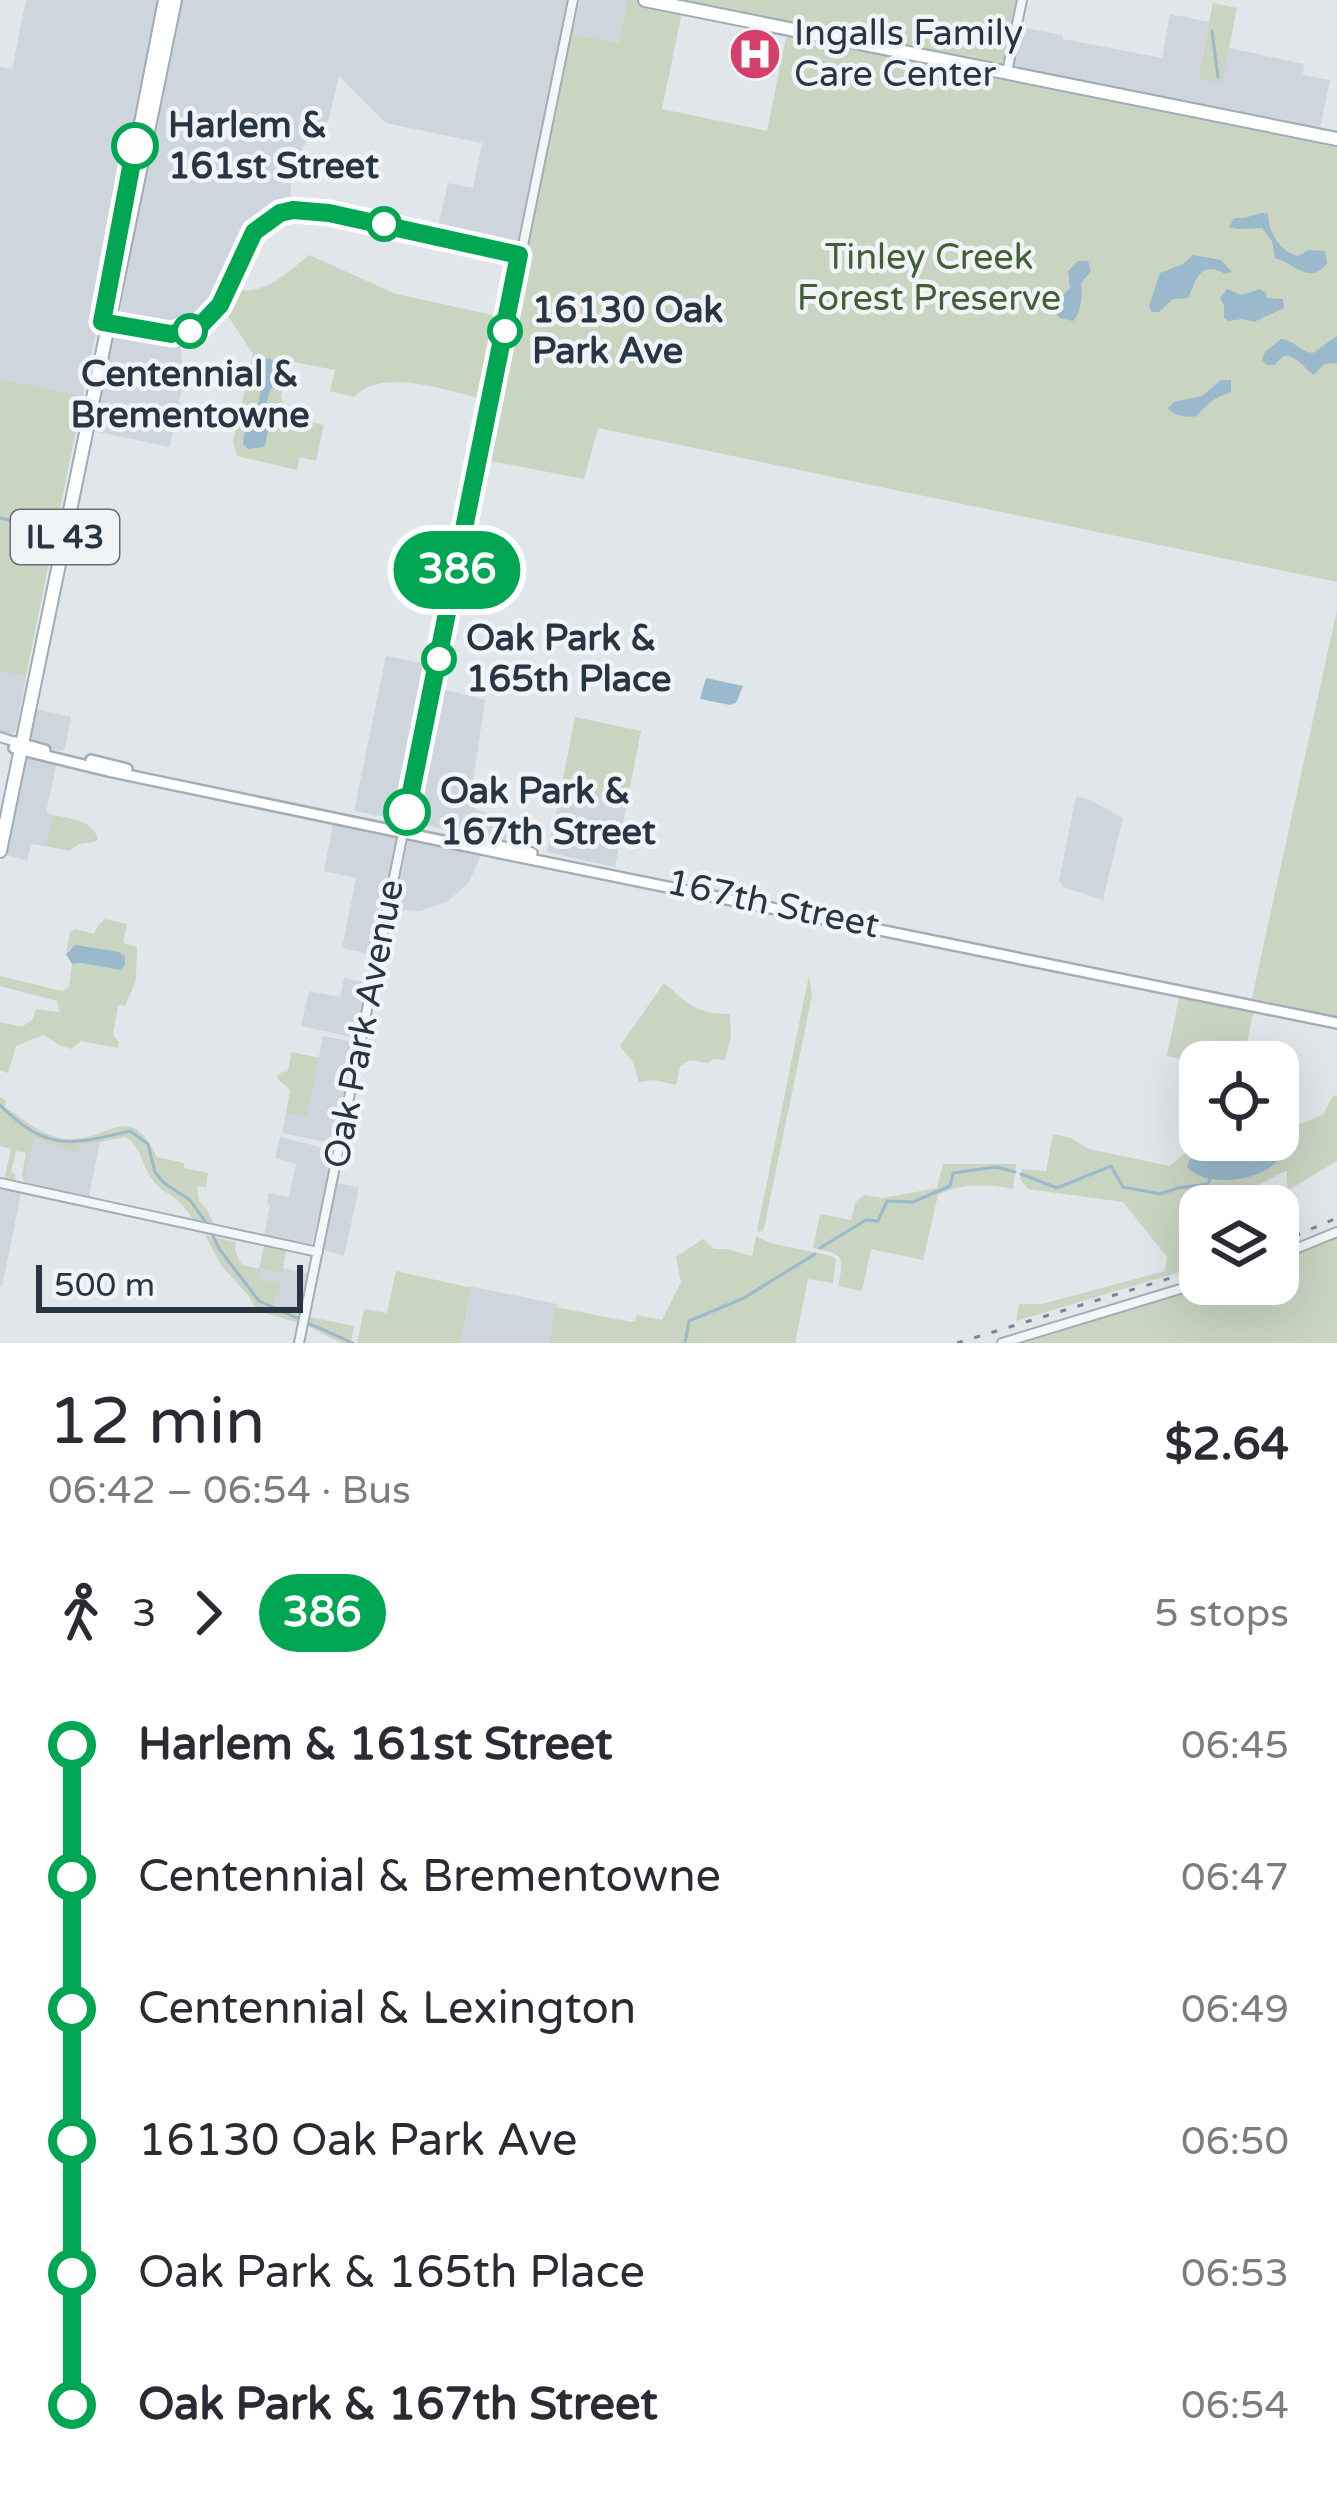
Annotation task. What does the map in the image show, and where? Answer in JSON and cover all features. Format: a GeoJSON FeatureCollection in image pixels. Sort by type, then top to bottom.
{"type":"FeatureCollection","features":[{"type":"Feature","properties":{"kind":"main road","name":"IL 43"},"geometry":{"type":"LineString","coordinates":[[0,819],[165,0]]}},
{"type":"Feature","properties":{"kind":"main road","name":"IL 43"},"geometry":{"type":"LineString","coordinates":[[0,851],[12,744],[176,0]]}},
{"type":"Feature","properties":{"kind":"main road"},"geometry":{"type":"LineString","coordinates":[[645,0],[1337,140]]}},
{"type":"Feature","properties":{"kind":"main road","name":"167th Street"},"geometry":{"type":"LineString","coordinates":[[12,744],[100,769],[976,951],[1337,1020]]}},
{"type":"Feature","properties":{"kind":"street","name":"Oak Park Avenue"},"geometry":{"type":"LineString","coordinates":[[299,1343],[573,0]]}},
{"type":"Feature","properties":{"kind":"street"},"geometry":{"type":"LineString","coordinates":[[1007,72],[1022,0]]}},
{"type":"Feature","properties":{"kind":"street"},"geometry":{"type":"LineString","coordinates":[[0,1183],[318,1252]]}},
{"type":"Feature","properties":{"kind":"street"},"geometry":{"type":"LineString","coordinates":[[1299,1247],[1337,1232]]}},
{"type":"Feature","properties":{"kind":"street"},"geometry":{"type":"LineString","coordinates":[[1002,1343],[1179,1289]]}},
{"type":"Feature","properties":{"kind":"shaded area"},"geometry":{"type":"Polygon","coordinates":[[[26,0],[162,0],[83,396],[0,379],[0,67],[12,69],[26,0]]]}},
{"type":"Feature","properties":{"kind":"shaded area"},"geometry":{"type":"Polygon","coordinates":[[[179,0],[569,0],[516,250],[437,232],[448,183],[473,188],[482,143],[386,123],[339,76],[328,121],[309,136],[292,169],[290,207],[255,228],[246,240],[211,314],[188,328],[174,330],[117,320],[179,0]]]}},
{"type":"Feature","properties":{"kind":"shaded area"},"geometry":{"type":"Polygon","coordinates":[[[580,0],[627,0],[619,43],[572,34],[580,0]]]}},
{"type":"Feature","properties":{"kind":"shaded area"},"geometry":{"type":"Polygon","coordinates":[[[1170,14],[1209,22],[1198,77],[1221,82],[1229,48],[1304,64],[1303,75],[1330,80],[1320,128],[1316,131],[1012,68],[1021,27],[1162,58],[1170,14]]]}},
{"type":"Feature","properties":{"kind":"shaded area"},"geometry":{"type":"Polygon","coordinates":[[[111,333],[180,342],[184,379],[170,447],[89,430],[111,333]]]}},
{"type":"Feature","properties":{"kind":"shaded area"},"geometry":{"type":"Polygon","coordinates":[[[386,656],[430,665],[397,819],[354,811],[386,656]]]}},
{"type":"Feature","properties":{"kind":"shaded area"},"geometry":{"type":"Polygon","coordinates":[[[0,671],[26,676],[16,731],[8,737],[0,735],[0,671]]]}},
{"type":"Feature","properties":{"kind":"shaded area"},"geometry":{"type":"Polygon","coordinates":[[[442,689],[485,700],[471,794],[478,796],[476,810],[530,820],[525,847],[414,823],[442,689]]]}},
{"type":"Feature","properties":{"kind":"shaded area"},"geometry":{"type":"Polygon","coordinates":[[[32,708],[71,717],[65,749],[25,741],[32,708]]]}},
{"type":"Feature","properties":{"kind":"shaded area"},"geometry":{"type":"Polygon","coordinates":[[[24,755],[57,762],[46,812],[52,815],[46,846],[31,844],[27,861],[4,854],[24,755]]]}},
{"type":"Feature","properties":{"kind":"shaded area"},"geometry":{"type":"Polygon","coordinates":[[[561,789],[627,802],[615,867],[547,852],[561,789]]]}},
{"type":"Feature","properties":{"kind":"shaded area"},"geometry":{"type":"Polygon","coordinates":[[[1076,796],[1123,818],[1103,900],[1063,887],[1059,881],[1076,796]]]}},
{"type":"Feature","properties":{"kind":"shaded area"},"geometry":{"type":"Polygon","coordinates":[[[334,820],[397,835],[375,955],[342,948],[356,878],[324,871],[334,820]]]}},
{"type":"Feature","properties":{"kind":"shaded area"},"geometry":{"type":"Polygon","coordinates":[[[409,838],[482,853],[469,882],[448,901],[420,911],[393,909],[409,838]]]}},
{"type":"Feature","properties":{"kind":"shaded area"},"geometry":{"type":"Polygon","coordinates":[[[344,978],[370,984],[360,1035],[301,1026],[309,991],[340,997],[344,978]]]}},
{"type":"Feature","properties":{"kind":"shaded area"},"geometry":{"type":"Polygon","coordinates":[[[323,1036],[358,1043],[336,1144],[282,1133],[286,1113],[307,1117],[323,1036]]]}},
{"type":"Feature","properties":{"kind":"shaded area"},"geometry":{"type":"Polygon","coordinates":[[[280,1137],[335,1151],[311,1247],[264,1238],[269,1193],[289,1197],[296,1164],[275,1158],[280,1137]]]}},
{"type":"Feature","properties":{"kind":"shaded area"},"geometry":{"type":"Polygon","coordinates":[[[33,1138],[77,1152],[78,1146],[100,1142],[88,1200],[23,1185],[33,1138]]]}},
{"type":"Feature","properties":{"kind":"shaded area"},"geometry":{"type":"Polygon","coordinates":[[[335,1183],[359,1187],[344,1256],[323,1247],[335,1183]]]}},
{"type":"Feature","properties":{"kind":"shaded area"},"geometry":{"type":"Polygon","coordinates":[[[0,1190],[21,1194],[2,1287],[0,1286],[0,1190]]]}},
{"type":"Feature","properties":{"kind":"shaded area"},"geometry":{"type":"Polygon","coordinates":[[[283,1268],[310,1274],[302,1314],[273,1304],[276,1291],[258,1279],[260,1269],[281,1274],[283,1268]]]}},
{"type":"Feature","properties":{"kind":"shaded area"},"geometry":{"type":"Polygon","coordinates":[[[469,1286],[557,1304],[549,1343],[460,1343],[469,1286]]]}},
{"type":"Feature","properties":{"kind":"green space","name":"Tinley Creek Forest Preserve"},"geometry":{"type":"Polygon","coordinates":[[[627,0],[1018,0],[1002,75],[1337,146],[1337,582],[598,428],[584,479],[486,460],[572,34],[619,43],[627,0]],[[682,12],[662,109],[767,131],[787,33],[682,12]]]}},
{"type":"Feature","properties":{"kind":"green space"},"geometry":{"type":"Polygon","coordinates":[[[1213,3],[1237,8],[1222,83],[1198,78],[1213,3]]]}},
{"type":"Feature","properties":{"kind":"green space"},"geometry":{"type":"Polygon","coordinates":[[[309,255],[396,294],[502,317],[487,396],[398,382],[366,388],[354,397],[330,391],[335,370],[289,361],[281,396],[288,417],[324,425],[316,461],[300,457],[297,470],[237,456],[233,441],[253,354],[226,313],[237,290],[267,285],[309,255]]]}},
{"type":"Feature","properties":{"kind":"green space"},"geometry":{"type":"Polygon","coordinates":[[[0,379],[83,396],[26,676],[0,671],[0,379]]]}},
{"type":"Feature","properties":{"kind":"green space"},"geometry":{"type":"Polygon","coordinates":[[[488,466],[448,662],[445,658],[483,470],[488,466]]]}},
{"type":"Feature","properties":{"kind":"green space"},"geometry":{"type":"Polygon","coordinates":[[[1337,610],[1337,1016],[1252,998],[1337,610]]]}},
{"type":"Feature","properties":{"kind":"green space"},"geometry":{"type":"Polygon","coordinates":[[[575,717],[641,731],[627,802],[561,789],[575,717]]]}},
{"type":"Feature","properties":{"kind":"green space"},"geometry":{"type":"Polygon","coordinates":[[[52,815],[86,824],[98,839],[69,851],[46,846],[52,815]]]}},
{"type":"Feature","properties":{"kind":"green space"},"geometry":{"type":"Polygon","coordinates":[[[105,919],[127,924],[123,943],[137,947],[136,980],[125,1006],[118,1005],[113,1035],[118,1048],[81,1041],[71,1049],[44,1035],[16,1046],[8,1073],[0,1070],[0,1022],[22,1027],[33,1019],[36,1009],[60,1012],[57,1001],[0,986],[0,976],[62,991],[69,987],[72,964],[120,970],[69,949],[66,954],[70,932],[94,934],[105,919]]]}},
{"type":"Feature","properties":{"kind":"green space"},"geometry":{"type":"Polygon","coordinates":[[[809,975],[812,996],[761,1232],[757,1231],[809,975]]]}},
{"type":"Feature","properties":{"kind":"green space"},"geometry":{"type":"Polygon","coordinates":[[[664,983],[700,1010],[730,1014],[725,1060],[690,1060],[680,1066],[676,1085],[639,1082],[633,1062],[620,1046],[664,983]]]}},
{"type":"Feature","properties":{"kind":"green space"},"geometry":{"type":"Polygon","coordinates":[[[1180,993],[1254,1009],[1247,1041],[1179,1041],[1179,1059],[1167,1056],[1180,993]]]}},
{"type":"Feature","properties":{"kind":"green space"},"geometry":{"type":"Polygon","coordinates":[[[292,1052],[319,1058],[307,1117],[286,1113],[290,1090],[277,1078],[288,1071],[292,1052]]]}},
{"type":"Feature","properties":{"kind":"green space"},"geometry":{"type":"Polygon","coordinates":[[[1337,1096],[1337,1161],[1297,1185],[1287,1185],[1287,1171],[1258,1185],[1179,1185],[1179,1272],[1016,1321],[1019,1304],[1042,1304],[1165,1271],[1167,1257],[1123,1202],[1028,1189],[1020,1179],[1022,1169],[1046,1171],[1053,1134],[1089,1149],[1170,1166],[1179,1158],[1192,1161],[1210,1177],[1233,1180],[1256,1174],[1276,1161],[1299,1161],[1299,1124],[1323,1115],[1337,1096]]]}},
{"type":"Feature","properties":{"kind":"green space"},"geometry":{"type":"Polygon","coordinates":[[[0,1097],[6,1100],[5,1107],[34,1126],[65,1139],[117,1127],[137,1130],[157,1157],[208,1173],[206,1187],[197,1186],[199,1201],[215,1227],[196,1223],[157,1185],[125,1137],[79,1146],[77,1153],[34,1138],[24,1181],[26,1153],[16,1151],[11,1172],[16,1183],[4,1180],[11,1149],[0,1146],[0,1097]]]}},
{"type":"Feature","properties":{"kind":"green space"},"geometry":{"type":"Polygon","coordinates":[[[943,1164],[1016,1164],[1013,1189],[974,1185],[938,1195],[923,1260],[871,1249],[862,1291],[838,1286],[839,1258],[813,1248],[820,1214],[851,1220],[855,1203],[864,1195],[883,1198],[937,1188],[943,1164]]]}},
{"type":"Feature","properties":{"kind":"green space"},"geometry":{"type":"Polygon","coordinates":[[[205,1235],[236,1242],[242,1265],[259,1269],[264,1246],[286,1251],[282,1274],[261,1269],[258,1279],[281,1284],[273,1304],[301,1314],[299,1323],[254,1306],[221,1265],[205,1235]]]}},
{"type":"Feature","properties":{"kind":"green space"},"geometry":{"type":"Polygon","coordinates":[[[1337,1235],[1337,1343],[1013,1343],[1179,1294],[1179,1305],[1299,1305],[1299,1252],[1337,1235]]]}},
{"type":"Feature","properties":{"kind":"green space"},"geometry":{"type":"Polygon","coordinates":[[[756,1236],[836,1259],[833,1283],[808,1279],[795,1343],[549,1343],[556,1307],[631,1322],[637,1315],[662,1320],[681,1282],[676,1257],[703,1239],[714,1249],[752,1256],[756,1236]]]}},
{"type":"Feature","properties":{"kind":"green space"},"geometry":{"type":"Polygon","coordinates":[[[396,1271],[472,1288],[460,1343],[357,1343],[364,1309],[387,1313],[396,1271]]]}},
{"type":"Feature","properties":{"kind":"green space"},"geometry":{"type":"Polygon","coordinates":[[[310,1317],[354,1326],[351,1343],[341,1343],[308,1326],[310,1317]]]}},
{"type":"Feature","properties":{"kind":"water"},"geometry":{"type":"Polygon","coordinates":[[[1268,214],[1273,234],[1286,250],[1298,256],[1308,250],[1325,251],[1327,263],[1314,273],[1301,271],[1275,258],[1272,241],[1262,228],[1229,227],[1234,218],[1268,214]]]}},
{"type":"Feature","properties":{"kind":"water"},"geometry":{"type":"Polygon","coordinates":[[[1193,255],[1221,260],[1232,272],[1205,270],[1188,298],[1173,299],[1159,312],[1152,312],[1149,306],[1160,273],[1193,255]]]}},
{"type":"Feature","properties":{"kind":"water"},"geometry":{"type":"Polygon","coordinates":[[[1078,261],[1088,261],[1091,271],[1081,283],[1081,304],[1073,321],[1056,314],[1057,301],[1070,288],[1068,271],[1078,261]]]}},
{"type":"Feature","properties":{"kind":"water"},"geometry":{"type":"Polygon","coordinates":[[[1227,289],[1242,295],[1260,289],[1267,298],[1283,299],[1284,308],[1254,322],[1228,321],[1220,298],[1227,289]]]}},
{"type":"Feature","properties":{"kind":"water"},"geometry":{"type":"Polygon","coordinates":[[[1337,336],[1337,363],[1324,364],[1314,375],[1289,356],[1275,365],[1262,360],[1281,339],[1313,353],[1337,336]]]}},
{"type":"Feature","properties":{"kind":"water"},"geometry":{"type":"Polygon","coordinates":[[[269,358],[277,370],[268,398],[266,441],[264,447],[248,449],[243,444],[245,432],[259,399],[262,361],[269,358]]]}},
{"type":"Feature","properties":{"kind":"water"},"geometry":{"type":"Polygon","coordinates":[[[1221,380],[1231,380],[1231,392],[1212,401],[1197,416],[1181,416],[1168,408],[1174,402],[1202,396],[1221,380]]]}},
{"type":"Feature","properties":{"kind":"water"},"geometry":{"type":"Polygon","coordinates":[[[706,678],[743,686],[736,703],[700,699],[706,678]]]}},
{"type":"Feature","properties":{"kind":"water"},"geometry":{"type":"Polygon","coordinates":[[[75,945],[119,952],[125,965],[120,970],[72,964],[66,954],[75,945]]]}},
{"type":"Feature","properties":{"kind":"water"},"geometry":{"type":"Polygon","coordinates":[[[1189,1161],[1277,1161],[1257,1174],[1226,1180],[1198,1175],[1187,1167],[1189,1161]]]}},
{"type":"Feature","properties":{"kind":"waterway"},"geometry":{"type":"LineString","coordinates":[[1212,31],[1218,77]]}},
{"type":"Feature","properties":{"kind":"waterway"},"geometry":{"type":"LineString","coordinates":[[0,518],[53,529]]}},
{"type":"Feature","properties":{"kind":"waterway"},"geometry":{"type":"LineString","coordinates":[[0,1105],[32,1131],[60,1141],[130,1131],[148,1144],[155,1172],[164,1183],[190,1200],[207,1224]]}},
{"type":"Feature","properties":{"kind":"waterway"},"geometry":{"type":"LineString","coordinates":[[1021,1174],[1057,1188],[1111,1166],[1123,1187],[1160,1194],[1208,1184],[1210,1179]]}},
{"type":"Feature","properties":{"kind":"waterway"},"geometry":{"type":"LineString","coordinates":[[820,1248],[866,1220],[878,1221],[887,1201],[913,1202],[950,1186],[953,1173],[996,1167],[1015,1172]]}},
{"type":"Feature","properties":{"kind":"waterway"},"geometry":{"type":"LineString","coordinates":[[212,1234],[259,1301],[353,1343]]}},
{"type":"Feature","properties":{"kind":"waterway"},"geometry":{"type":"LineString","coordinates":[[685,1343],[689,1321],[744,1298],[815,1254]]}},
{"type":"Feature","properties":{"kind":"railway"},"geometry":{"type":"LineString","coordinates":[[1299,1234],[1337,1218]]}},
{"type":"Feature","properties":{"kind":"railway"},"geometry":{"type":"LineString","coordinates":[[957,1343],[1179,1275]]}},
{"type":"Feature","properties":{"kind":"bus line","name":"386"},"geometry":{"type":"LineString","coordinates":[[135,146],[102,322],[108,324],[171,334],[198,328],[220,305],[254,232],[280,213],[293,210],[310,209],[519,255],[407,812]]}},
{"type":"Feature","properties":{"kind":"place","name":"Ingalls Family Care Center"},"geometry":{"type":"Point","coordinates":[755,54]}},
{"type":"Feature","properties":{"kind":"place","name":"Harlem & 161st Street"},"geometry":{"type":"Point","coordinates":[135,146]}},
{"type":"Feature","properties":{"kind":"place","name":"Centennial & Brementowne"},"geometry":{"type":"Point","coordinates":[190,331]}},
{"type":"Feature","properties":{"kind":"place","name":"16130 Oak Park Ave"},"geometry":{"type":"Point","coordinates":[505,331]}},
{"type":"Feature","properties":{"kind":"place","name":"Oak Park & 165th Place"},"geometry":{"type":"Point","coordinates":[439,659]}},
{"type":"Feature","properties":{"kind":"place","name":"Oak Park & 167th Street"},"geometry":{"type":"Point","coordinates":[407,812]}}]}
